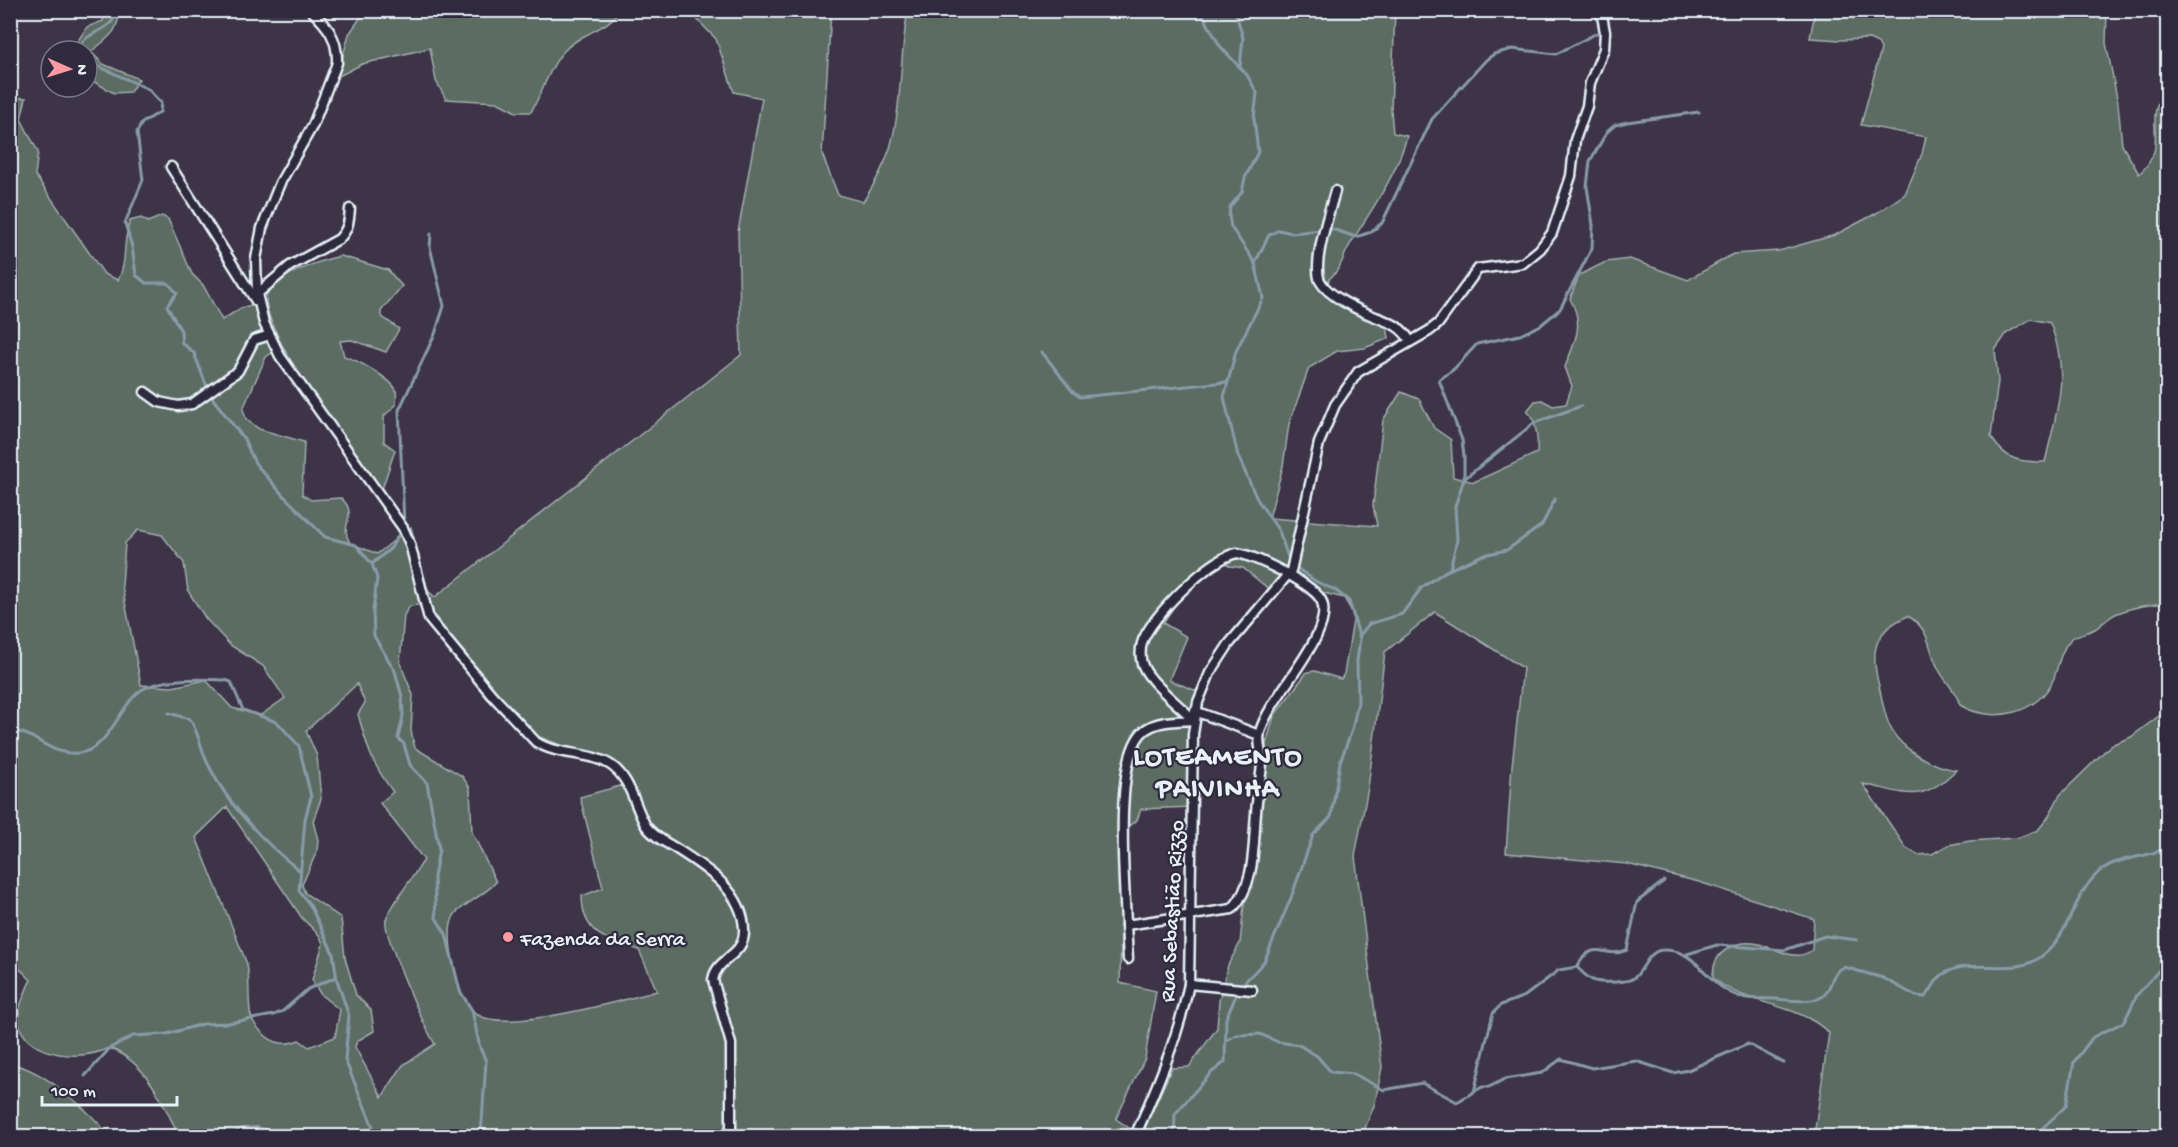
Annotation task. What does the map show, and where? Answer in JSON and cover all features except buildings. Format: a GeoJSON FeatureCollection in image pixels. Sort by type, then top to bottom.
{"type":"FeatureCollection","features":[{"type":"Feature","properties":{"kind":"street"},"geometry":{"type":"LineString","coordinates":[[311,10],[332,33],[337,52],[337,63],[313,125],[280,183],[262,228],[256,259],[259,306],[280,356],[403,528],[410,544],[426,608],[437,631],[536,742],[552,750],[600,760],[620,772],[651,831],[703,865],[730,892],[739,910],[744,930],[743,940],[739,950],[720,964],[714,972],[714,980],[731,1044],[731,1137]]}},
{"type":"Feature","properties":{"kind":"street"},"geometry":{"type":"LineString","coordinates":[[1288,577],[1297,554],[1304,501],[1319,443],[1335,405],[1358,372],[1410,340],[1421,337],[1438,324],[1478,268],[1523,263],[1540,249],[1552,233],[1571,176],[1575,140],[1587,106],[1590,83],[1604,49],[1605,32],[1601,10]]}},
{"type":"Feature","properties":{"kind":"street"},"geometry":{"type":"LineString","coordinates":[[171,167],[259,306]]}},
{"type":"Feature","properties":{"kind":"street"},"geometry":{"type":"LineString","coordinates":[[1335,191],[1318,263],[1321,281],[1335,295],[1400,327],[1410,340]]}},
{"type":"Feature","properties":{"kind":"street"},"geometry":{"type":"LineString","coordinates":[[257,294],[290,266],[339,238],[345,232],[350,209]]}},
{"type":"Feature","properties":{"kind":"street"},"geometry":{"type":"LineString","coordinates":[[145,392],[159,402],[178,406],[192,404],[238,371],[254,340],[270,335]]}},
{"type":"Feature","properties":{"kind":"street"},"geometry":{"type":"LineString","coordinates":[[1126,925],[1232,909],[1245,888],[1253,860],[1261,774],[1259,735],[1268,710],[1302,661],[1318,633],[1324,612],[1323,603],[1314,591],[1245,554],[1228,554],[1185,587],[1146,634],[1141,646],[1143,667],[1195,716],[1259,735]]}},
{"type":"Feature","properties":{"kind":"street","name":"Rua Sebastião Rizzo"},"geometry":{"type":"LineString","coordinates":[[1135,1137],[1160,1081],[1181,1022],[1189,984],[1195,716],[1210,673],[1229,644],[1288,577]]}},
{"type":"Feature","properties":{"kind":"street"},"geometry":{"type":"LineString","coordinates":[[1128,959],[1124,783],[1131,751],[1142,732],[1150,727],[1195,716]]}},
{"type":"Feature","properties":{"kind":"street"},"geometry":{"type":"LineString","coordinates":[[1189,984],[1252,990]]}},
{"type":"Feature","properties":{"kind":"green space"},"geometry":{"type":"Polygon","coordinates":[[[106,11],[119,11],[117,25],[99,45],[99,39],[79,39],[87,27],[103,21],[106,11]]]}},
{"type":"Feature","properties":{"kind":"green space"},"geometry":{"type":"Polygon","coordinates":[[[365,11],[619,11],[614,18],[564,51],[550,72],[531,112],[516,112],[497,102],[446,99],[436,81],[430,48],[362,64],[337,77],[349,34],[365,11]]]}},
{"type":"Feature","properties":{"kind":"green space"},"geometry":{"type":"Polygon","coordinates":[[[689,11],[831,11],[822,154],[838,195],[863,202],[890,148],[897,114],[908,11],[1395,11],[1391,110],[1393,133],[1407,136],[1389,180],[1338,269],[1329,279],[1327,289],[1386,322],[1389,338],[1365,348],[1337,351],[1309,368],[1289,424],[1283,466],[1269,518],[1377,526],[1373,505],[1383,420],[1401,392],[1419,399],[1434,428],[1451,440],[1453,477],[1474,482],[1537,453],[1535,425],[1527,411],[1535,401],[1542,400],[1553,406],[1566,404],[1572,386],[1565,367],[1575,341],[1578,325],[1575,308],[1570,299],[1579,275],[1606,262],[1630,259],[1688,280],[1733,254],[1779,251],[1835,235],[1875,214],[1905,194],[1922,154],[1926,137],[1861,125],[1881,49],[1878,43],[1869,39],[1810,38],[1815,11],[2107,11],[2106,43],[2118,103],[2122,145],[2139,174],[2149,163],[2154,152],[2156,111],[2159,100],[2167,87],[2167,603],[2124,611],[2112,616],[2095,629],[2072,638],[2064,649],[2047,691],[2026,708],[1999,715],[1972,711],[1960,705],[1934,660],[1928,639],[1921,627],[1908,616],[1895,623],[1885,630],[1879,639],[1875,658],[1888,723],[1902,744],[1916,754],[1932,763],[1956,770],[1932,788],[1911,794],[1863,784],[1906,848],[1918,855],[1932,854],[1948,845],[1970,841],[2017,838],[2038,830],[2060,795],[2111,745],[2131,737],[2167,710],[2167,1136],[1814,1136],[1829,1033],[1802,1015],[1741,994],[1713,978],[1718,957],[1729,948],[1741,943],[1763,945],[1794,955],[1803,955],[1812,950],[1814,919],[1699,882],[1627,864],[1506,853],[1512,766],[1523,668],[1435,612],[1385,652],[1368,788],[1355,856],[1382,1067],[1375,1103],[1362,1136],[1141,1136],[287,1136],[257,1127],[242,1128],[229,1136],[179,1136],[160,1097],[144,1073],[122,1054],[109,1048],[95,1053],[61,1054],[45,1050],[32,1043],[22,1033],[19,1019],[22,1001],[31,980],[21,970],[11,967],[11,97],[26,98],[21,119],[38,152],[35,175],[104,274],[118,280],[123,266],[130,221],[141,218],[148,222],[162,216],[168,219],[192,274],[203,285],[222,320],[241,308],[255,304],[276,350],[266,357],[243,409],[246,419],[259,429],[304,442],[302,494],[311,500],[341,498],[349,510],[346,530],[350,543],[377,554],[411,527],[428,591],[435,597],[741,355],[738,232],[762,98],[734,92],[716,39],[689,11]],[[2031,319],[2007,333],[1995,350],[1998,381],[1991,437],[2002,451],[2014,458],[2045,462],[2060,392],[2060,360],[2056,342],[2050,323],[2031,319]],[[138,530],[125,543],[122,586],[141,685],[172,687],[206,680],[232,708],[261,715],[285,698],[263,666],[230,645],[206,619],[188,591],[184,563],[162,535],[138,530]],[[1218,557],[1189,584],[1163,623],[1187,637],[1169,680],[1202,693],[1193,755],[1192,807],[1141,809],[1137,820],[1123,830],[1120,983],[1156,991],[1145,1058],[1116,1119],[1141,1136],[1172,1068],[1189,1067],[1217,1028],[1219,1001],[1228,965],[1240,943],[1258,772],[1274,716],[1307,672],[1315,671],[1341,679],[1344,674],[1354,615],[1344,598],[1312,590],[1293,579],[1275,594],[1243,568],[1230,566],[1218,557]],[[426,604],[410,606],[404,615],[400,663],[413,695],[411,731],[415,748],[462,776],[470,788],[472,832],[496,882],[456,913],[451,924],[451,946],[455,972],[466,1002],[482,1017],[518,1020],[568,1013],[657,991],[639,950],[598,934],[586,919],[583,909],[582,896],[603,888],[580,797],[627,784],[619,767],[537,736],[471,666],[426,604]],[[357,684],[306,731],[317,756],[321,799],[313,821],[318,840],[317,851],[302,885],[305,893],[341,918],[345,958],[356,995],[371,1010],[374,1031],[357,1041],[355,1047],[382,1097],[403,1065],[435,1044],[397,961],[386,920],[397,899],[424,860],[380,803],[393,792],[375,764],[368,747],[358,714],[365,703],[357,684]],[[227,807],[196,837],[247,964],[251,1016],[266,1036],[281,1043],[299,1040],[309,1047],[335,1037],[340,1010],[321,995],[312,980],[323,944],[320,936],[302,918],[227,807]]]}},
{"type":"Feature","properties":{"kind":"green space"},"geometry":{"type":"Polygon","coordinates":[[[99,60],[103,64],[139,79],[130,92],[114,93],[99,85],[99,60]]]}},
{"type":"Feature","properties":{"kind":"green space"},"geometry":{"type":"Polygon","coordinates":[[[341,256],[388,270],[402,286],[381,311],[381,316],[399,329],[386,352],[352,340],[340,341],[344,356],[381,375],[396,390],[396,405],[384,416],[384,442],[395,450],[381,492],[331,423],[290,360],[275,331],[267,308],[268,291],[280,280],[313,264],[341,256]]]}},
{"type":"Feature","properties":{"kind":"green space"},"geometry":{"type":"Polygon","coordinates":[[[11,1064],[37,1074],[65,1092],[110,1136],[11,1136],[11,1064]]]}},
{"type":"Feature","properties":{"kind":"waterway"},"geometry":{"type":"LineString","coordinates":[[85,39],[110,24],[116,10]]}},
{"type":"Feature","properties":{"kind":"waterway"},"geometry":{"type":"LineString","coordinates":[[1200,10],[1220,46],[1247,75],[1257,93],[1254,118],[1258,152],[1245,178],[1242,192],[1230,207],[1229,216],[1231,227],[1255,263],[1263,298],[1236,351],[1224,397],[1238,456],[1257,499],[1279,531],[1290,563]]}},
{"type":"Feature","properties":{"kind":"waterway"},"geometry":{"type":"LineString","coordinates":[[1235,10],[1243,38],[1240,67]]}},
{"type":"Feature","properties":{"kind":"waterway"},"geometry":{"type":"LineString","coordinates":[[1255,263],[1269,235],[1279,230],[1292,233],[1332,229],[1356,237],[1371,232],[1382,223],[1432,119],[1494,54],[1512,49],[1556,54],[1597,33]]}},
{"type":"Feature","properties":{"kind":"waterway"},"geometry":{"type":"LineString","coordinates":[[99,67],[148,89],[161,103],[160,112],[142,123],[137,132],[143,180],[125,223],[132,247],[136,275],[146,283],[168,283],[177,293],[167,306],[181,331],[182,343],[194,353],[210,395],[244,439],[255,463],[325,537],[356,545],[372,564],[377,578],[373,611],[374,636],[395,671],[402,697],[403,716],[398,738],[404,744],[410,765],[427,783],[439,849],[434,877],[436,918],[446,934],[460,991],[472,1010],[480,1048],[486,1061],[481,1136]]}},
{"type":"Feature","properties":{"kind":"waterway"},"geometry":{"type":"LineString","coordinates":[[1450,569],[1457,540],[1455,506],[1464,479],[1464,456],[1462,440],[1439,380],[1454,369],[1477,344],[1520,335],[1541,325],[1560,309],[1592,248],[1593,225],[1587,187],[1590,161],[1607,132],[1615,125],[1627,122],[1699,112]]}},
{"type":"Feature","properties":{"kind":"waterway"},"geometry":{"type":"LineString","coordinates":[[404,524],[399,410],[435,334],[444,306],[430,247],[431,234]]}},
{"type":"Feature","properties":{"kind":"waterway"},"geometry":{"type":"LineString","coordinates":[[1042,352],[1073,392],[1080,397],[1226,382]]}},
{"type":"Feature","properties":{"kind":"waterway"},"geometry":{"type":"LineString","coordinates":[[1464,479],[1534,423],[1581,406]]}},
{"type":"Feature","properties":{"kind":"waterway"},"geometry":{"type":"LineString","coordinates":[[1360,635],[1369,624],[1402,614],[1422,587],[1446,571],[1483,555],[1507,550],[1542,525],[1555,499]]}},
{"type":"Feature","properties":{"kind":"waterway"},"geometry":{"type":"LineString","coordinates":[[372,564],[391,548],[401,530]]}},
{"type":"Feature","properties":{"kind":"waterway"},"geometry":{"type":"LineString","coordinates":[[1241,986],[1264,962],[1291,898],[1313,835],[1331,817],[1340,762],[1352,730],[1358,702],[1357,661],[1360,639],[1349,601],[1335,590],[1317,582],[1295,567]]}},
{"type":"Feature","properties":{"kind":"waterway"},"geometry":{"type":"LineString","coordinates":[[10,731],[27,735],[61,752],[84,752],[102,741],[128,703],[143,689],[161,682],[194,679],[225,680],[231,682],[243,710],[277,722],[299,746],[311,797],[305,819],[299,891],[310,905],[333,953],[337,980],[349,1016],[345,1060],[374,1129],[380,1136]]}},
{"type":"Feature","properties":{"kind":"waterway"},"geometry":{"type":"LineString","coordinates":[[169,713],[190,719],[209,766],[237,809],[260,836],[299,870]]}},
{"type":"Feature","properties":{"kind":"waterway"},"geometry":{"type":"LineString","coordinates":[[1474,1092],[1493,1013],[1501,1005],[1525,996],[1559,970],[1577,967],[1595,981],[1628,980],[1635,977],[1654,953],[1664,950],[1684,955],[1722,988],[1737,996],[1747,998],[1816,1000],[1824,995],[1836,973],[1844,967],[1883,978],[1916,996],[1925,997],[1939,977],[1953,970],[1977,966],[2013,966],[2036,960],[2057,941],[2089,882],[2099,872],[2114,863],[2151,854],[2168,847]]}},
{"type":"Feature","properties":{"kind":"waterway"},"geometry":{"type":"LineString","coordinates":[[1577,967],[1583,958],[1594,951],[1612,953],[1627,950],[1637,902],[1664,881]]}},
{"type":"Feature","properties":{"kind":"waterway"},"geometry":{"type":"LineString","coordinates":[[1687,954],[1717,945],[1785,950],[1825,936],[1857,940]]}},
{"type":"Feature","properties":{"kind":"waterway"},"geometry":{"type":"LineString","coordinates":[[2034,1136],[2066,1106],[2074,1062],[2093,1037],[2124,1022],[2137,995],[2168,960]]}},
{"type":"Feature","properties":{"kind":"waterway"},"geometry":{"type":"LineString","coordinates":[[85,1076],[110,1048],[133,1036],[167,1034],[203,1024],[228,1023],[274,1015],[283,1011],[308,989],[336,977]]}},
{"type":"Feature","properties":{"kind":"waterway"},"geometry":{"type":"LineString","coordinates":[[1174,1136],[1175,1114],[1211,1073],[1225,1062],[1226,1018],[1238,991]]}},
{"type":"Feature","properties":{"kind":"waterway"},"geometry":{"type":"LineString","coordinates":[[1227,1040],[1236,1035],[1260,1034],[1278,1042],[1299,1045],[1317,1056],[1331,1072],[1354,1074],[1384,1090],[1422,1083],[1457,1102],[1482,1087],[1489,1087],[1505,1079],[1542,1073],[1561,1059],[1592,1068],[1636,1061],[1673,1073],[1688,1070],[1748,1044],[1784,1063]]}},
{"type":"Feature","properties":{"kind":"place","name":"Fazenda da Serra"},"geometry":{"type":"Point","coordinates":[508,937]}},
{"type":"Feature","properties":{"kind":"district","name":"LOTEAMENTO PAIVINHA"},"geometry":{"type":"Point","coordinates":[1218,770]}}]}
